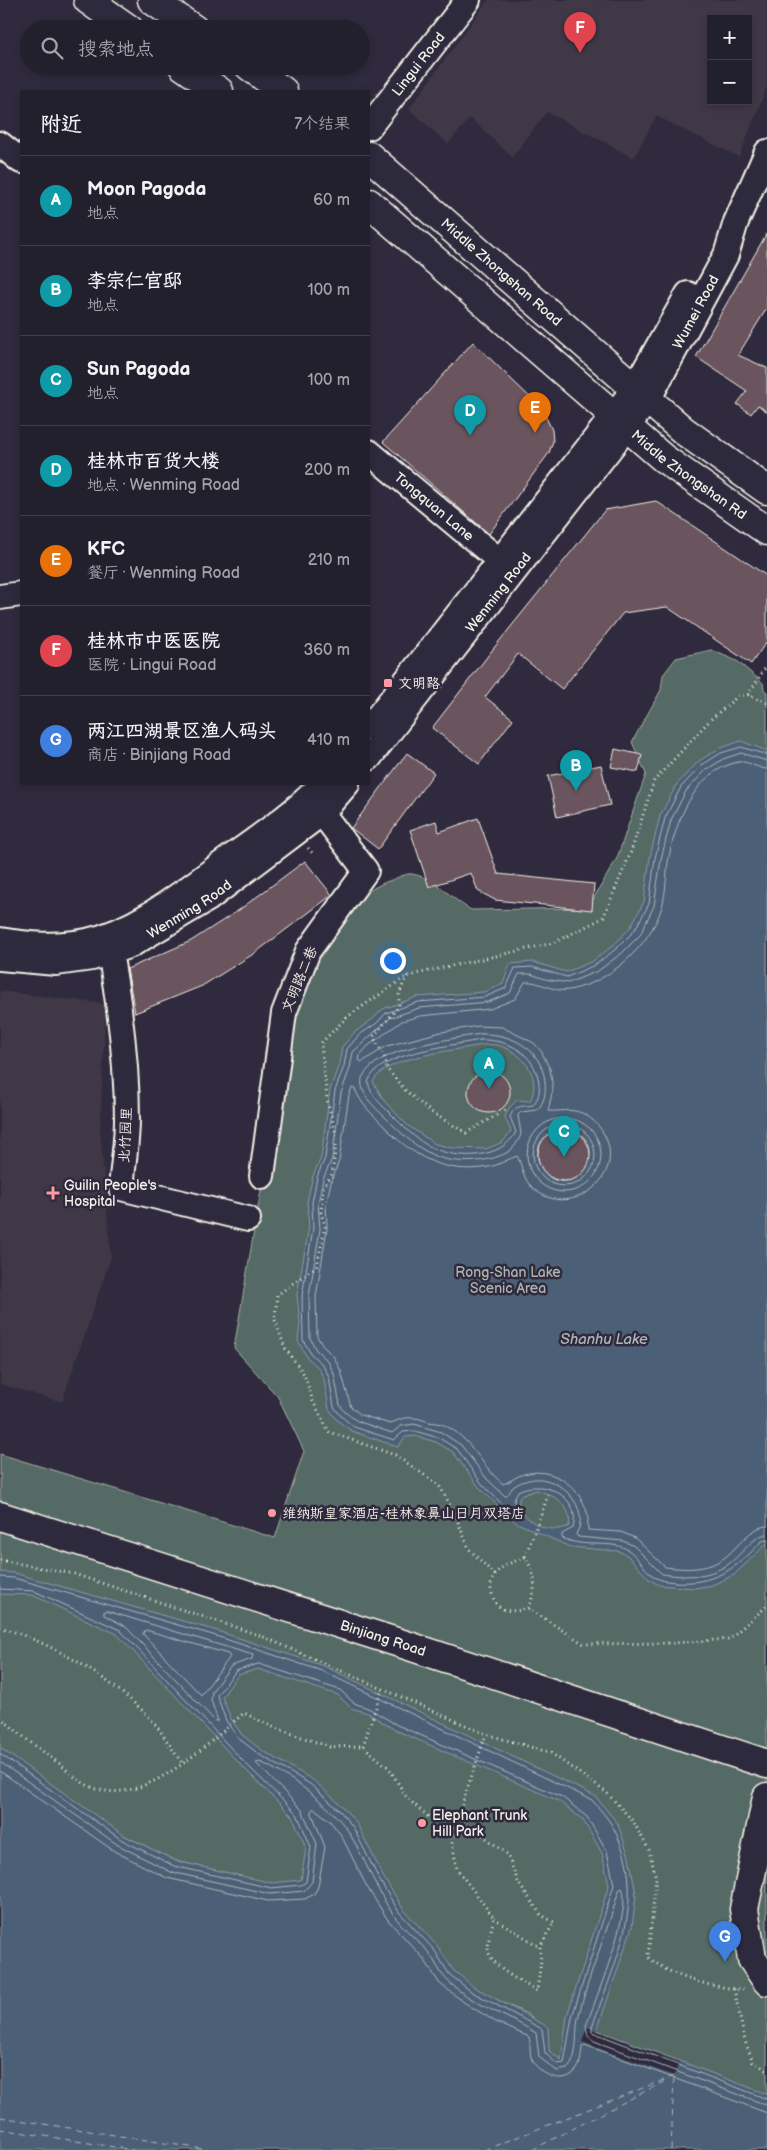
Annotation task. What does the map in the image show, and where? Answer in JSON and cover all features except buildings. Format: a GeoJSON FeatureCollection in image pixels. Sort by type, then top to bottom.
{"type":"FeatureCollection","features":[{"type":"Feature","properties":{"kind":"main road"},"geometry":{"type":"LineString","coordinates":[[88,0],[116,20]]}},
{"type":"Feature","properties":{"kind":"main road"},"geometry":{"type":"LineString","coordinates":[[152,0],[181,20]]}},
{"type":"Feature","properties":{"kind":"main road"},"geometry":{"type":"LineString","coordinates":[[196,75],[218,90]]}},
{"type":"Feature","properties":{"kind":"main road"},"geometry":{"type":"LineString","coordinates":[[261,75],[282,90]]}},
{"type":"Feature","properties":{"kind":"main road","name":"Middle Zhongshan Road"},"geometry":{"type":"LineString","coordinates":[[370,157],[641,395]]}},
{"type":"Feature","properties":{"kind":"main road"},"geometry":{"type":"LineString","coordinates":[[370,204],[621,421]]}},
{"type":"Feature","properties":{"kind":"main road"},"geometry":{"type":"LineString","coordinates":[[641,395],[684,431],[767,490]]}},
{"type":"Feature","properties":{"kind":"main road","name":"Middle Zhongshan Rd"},"geometry":{"type":"LineString","coordinates":[[621,421],[663,458],[767,531]]}},
{"type":"Feature","properties":{"kind":"main road","name":"Binjiang Road"},"geometry":{"type":"LineString","coordinates":[[0,1516],[409,1646],[767,1764]]}},
{"type":"Feature","properties":{"kind":"main road"},"geometry":{"type":"LineString","coordinates":[[759,1986],[752,1959],[744,1909],[753,1855],[767,1797]]}},
{"type":"Feature","properties":{"kind":"street","name":"Lingui Road"},"geometry":{"type":"LineString","coordinates":[[370,125],[468,0]]}},
{"type":"Feature","properties":{"kind":"street"},"geometry":{"type":"LineString","coordinates":[[0,144],[20,160]]}},
{"type":"Feature","properties":{"kind":"street","name":"Wumei Road"},"geometry":{"type":"LineString","coordinates":[[621,421],[641,395],[726,255],[736,222],[767,152]]}},
{"type":"Feature","properties":{"kind":"street","name":"Wenming Road"},"geometry":{"type":"LineString","coordinates":[[370,727],[500,561],[621,421]]}},
{"type":"Feature","properties":{"kind":"street","name":"Wenming Road"},"geometry":{"type":"LineString","coordinates":[[370,757],[621,421]]}},
{"type":"Feature","properties":{"kind":"street","name":"Tongquan Lane"},"geometry":{"type":"LineString","coordinates":[[370,453],[500,561]]}},
{"type":"Feature","properties":{"kind":"street"},"geometry":{"type":"LineString","coordinates":[[0,597],[20,594]]}},
{"type":"Feature","properties":{"kind":"street","name":"Wenming Road"},"geometry":{"type":"LineString","coordinates":[[0,940],[54,946],[88,941],[122,930],[172,899],[282,820],[314,794],[344,785]]}},
{"type":"Feature","properties":{"kind":"street","name":"Wenming Road"},"geometry":{"type":"LineString","coordinates":[[0,958],[56,963],[92,958],[138,940],[208,899],[314,794]]}},
{"type":"Feature","properties":{"kind":"street","name":"文明路二巷"},"geometry":{"type":"LineString","coordinates":[[262,1176],[284,1013],[308,951],[366,871],[314,794]]}},
{"type":"Feature","properties":{"kind":"street","name":"北竹园里"},"geometry":{"type":"LineString","coordinates":[[110,952],[121,1012],[126,1066],[127,1121],[121,1188],[248,1219]]}},
{"type":"Feature","properties":{"kind":"path"},"geometry":{"type":"LineString","coordinates":[[748,695],[767,665]]}},
{"type":"Feature","properties":{"kind":"path"},"geometry":{"type":"LineString","coordinates":[[495,1575],[469,1549],[454,1512],[439,1485],[395,1455],[329,1432],[313,1402],[304,1374],[285,1348],[275,1320],[277,1295],[297,1279],[318,1266],[325,1227],[321,1212],[323,1188],[332,1174],[337,1138],[327,1099],[321,1043],[347,1016],[407,976],[553,944],[603,918],[631,852],[654,781],[710,720],[738,696],[748,695],[767,703]]}},
{"type":"Feature","properties":{"kind":"path"},"geometry":{"type":"LineString","coordinates":[[407,976],[399,994],[399,1006],[372,1037],[384,1055],[387,1069],[406,1091],[431,1112],[466,1133],[508,1108]]}},
{"type":"Feature","properties":{"kind":"path"},"geometry":{"type":"LineString","coordinates":[[524,1558],[532,1567],[535,1579],[535,1594],[528,1608],[515,1612],[502,1610],[494,1602],[490,1586],[495,1575],[505,1565],[524,1558],[549,1493]]}},
{"type":"Feature","properties":{"kind":"path"},"geometry":{"type":"LineString","coordinates":[[0,1560],[74,1574],[241,1629],[486,1734],[550,1753],[607,1793],[633,1820],[649,1850],[656,1878],[648,1957],[661,1968],[716,1988],[734,1989],[759,1986]]}},
{"type":"Feature","properties":{"kind":"path"},"geometry":{"type":"LineString","coordinates":[[528,1608],[584,1644],[602,1644],[675,1643],[729,1639],[767,1606]]}},
{"type":"Feature","properties":{"kind":"path"},"geometry":{"type":"LineString","coordinates":[[0,1627],[31,1636],[114,1686],[150,1718],[182,1763]]}},
{"type":"Feature","properties":{"kind":"path"},"geometry":{"type":"LineString","coordinates":[[362,1746],[382,1689]]}},
{"type":"Feature","properties":{"kind":"path"},"geometry":{"type":"LineString","coordinates":[[0,1717],[88,1785],[113,1792],[134,1789],[157,1780],[208,1744],[244,1713],[273,1727],[330,1747],[362,1746],[390,1768],[407,1798],[451,1837]]}},
{"type":"Feature","properties":{"kind":"path"},"geometry":{"type":"LineString","coordinates":[[486,1734],[451,1837],[457,1869],[494,1918],[540,1947]]}},
{"type":"Feature","properties":{"kind":"path"},"geometry":{"type":"LineString","coordinates":[[451,1837],[469,1825],[507,1854],[519,1884],[541,1915],[554,1922],[540,1947],[541,1961],[537,1990],[519,1981],[493,1962],[488,1950],[494,1918]]}},
{"type":"Feature","properties":{"kind":"path"},"geometry":{"type":"LineString","coordinates":[[734,1989],[745,2041],[753,2062],[767,2070]]}},
{"type":"Feature","properties":{"kind":"shaded area"},"geometry":{"type":"Polygon","coordinates":[[[488,0],[767,0],[767,87],[739,157],[656,116],[634,158],[547,112],[512,157],[470,118],[448,144],[409,109],[488,0]]]}},
{"type":"Feature","properties":{"kind":"shaded area","name":"Guilin People's Hospital"},"geometry":{"type":"Polygon","coordinates":[[[0,991],[106,1004],[100,1129],[111,1257],[62,1402],[0,1384],[0,991]]]}},
{"type":"Feature","properties":{"kind":"green space","name":"Rong-Shan Lake Scenic Area"},"geometry":{"type":"Polygon","coordinates":[[[711,650],[737,661],[763,683],[764,690],[767,692],[767,2095],[596,2030],[561,2061],[549,2051],[531,2016],[240,1876],[176,1861],[125,1836],[86,1810],[0,1766],[0,1454],[275,1538],[304,1451],[278,1397],[234,1348],[293,1003],[311,966],[332,930],[344,913],[375,887],[410,874],[421,876],[436,884],[471,910],[588,908],[617,858],[646,774],[632,742],[661,690],[663,675],[676,658],[711,650]]]}},
{"type":"Feature","properties":{"kind":"water","name":"Shanhu Lake"},"geometry":{"type":"Polygon","coordinates":[[[741,741],[767,751],[767,1543],[734,1575],[712,1585],[695,1588],[659,1585],[649,1579],[627,1555],[618,1551],[570,1547],[515,1522],[479,1487],[453,1452],[436,1442],[415,1436],[405,1437],[398,1447],[352,1431],[337,1420],[329,1409],[324,1379],[318,1367],[307,1357],[298,1341],[300,1322],[297,1295],[309,1227],[307,1202],[313,1176],[321,1158],[330,1090],[339,1064],[342,1047],[355,1032],[383,1009],[417,997],[484,992],[503,984],[510,964],[533,962],[566,972],[593,961],[614,945],[630,928],[644,902],[650,857],[660,816],[677,784],[699,761],[718,749],[741,741]],[[481,1045],[405,1060],[380,1073],[373,1082],[385,1102],[407,1125],[435,1144],[452,1148],[486,1149],[503,1142],[511,1131],[505,1117],[509,1108],[517,1100],[530,1101],[534,1082],[527,1066],[514,1052],[497,1045],[481,1045]],[[567,1128],[559,1129],[542,1140],[537,1153],[541,1167],[551,1179],[563,1182],[574,1178],[584,1170],[589,1159],[590,1147],[583,1136],[567,1128]],[[536,1490],[520,1496],[518,1505],[527,1517],[539,1526],[554,1529],[569,1526],[568,1512],[565,1506],[549,1494],[536,1490]]]}},
{"type":"Feature","properties":{"kind":"water"},"geometry":{"type":"Polygon","coordinates":[[[0,1572],[14,1573],[214,1630],[324,1666],[595,1796],[618,1824],[629,1857],[636,1895],[632,1927],[597,2030],[767,2094],[767,2150],[0,2150],[0,1748],[125,1836],[176,1861],[272,1883],[301,1880],[306,1848],[293,1817],[238,1762],[117,1634],[32,1595],[0,1594],[0,1572]],[[258,1669],[238,1675],[222,1697],[231,1719],[242,1735],[263,1751],[313,1780],[343,1807],[357,1824],[384,1878],[404,1910],[439,1948],[453,1970],[474,1987],[548,2027],[549,2051],[561,2060],[567,2016],[609,1885],[602,1853],[583,1820],[559,1801],[395,1730],[368,1713],[351,1708],[338,1695],[258,1669]]]}},
{"type":"Feature","properties":{"kind":"pier"},"geometry":{"type":"Polygon","coordinates":[[[587,2027],[679,2062],[674,2076],[582,2042],[587,2027]]]}},
{"type":"Feature","properties":{"kind":"ferry route"},"geometry":{"type":"LineString","coordinates":[[484,2150],[674,2076]]}},
{"type":"Feature","properties":{"kind":"ferry route"},"geometry":{"type":"LineString","coordinates":[[671,2150],[674,2077]]}},
{"type":"Feature","properties":{"kind":"ferry route"},"geometry":{"type":"LineString","coordinates":[[532,2150],[667,2080]]}},
{"type":"Feature","properties":{"kind":"ferry route"},"geometry":{"type":"LineString","coordinates":[[0,2117],[209,2150]]}},
{"type":"Feature","properties":{"kind":"ferry route"},"geometry":{"type":"LineString","coordinates":[[0,2129],[133,2150]]}},
{"type":"Feature","properties":{"kind":"place","name":"桂林市中医医院"},"geometry":{"type":"Point","coordinates":[580,53]}},
{"type":"Feature","properties":{"kind":"place","name":"KFC"},"geometry":{"type":"Point","coordinates":[535,433]}},
{"type":"Feature","properties":{"kind":"place","name":"桂林市百货大楼"},"geometry":{"type":"Point","coordinates":[470,436]}},
{"type":"Feature","properties":{"kind":"place","name":"文明路"},"geometry":{"type":"Point","coordinates":[388,683]}},
{"type":"Feature","properties":{"kind":"place","name":"李宗仁官邸"},"geometry":{"type":"Point","coordinates":[576,791]}},
{"type":"Feature","properties":{"kind":"place","name":"Moon Pagoda"},"geometry":{"type":"Point","coordinates":[489,1089]}},
{"type":"Feature","properties":{"kind":"place","name":"Sun Pagoda"},"geometry":{"type":"Point","coordinates":[564,1157]}},
{"type":"Feature","properties":{"kind":"place","name":"Guilin People's Hospital"},"geometry":{"type":"Point","coordinates":[53,1193]}},
{"type":"Feature","properties":{"kind":"place","name":"维纳斯皇家酒店-桂林象鼻山日月双塔店"},"geometry":{"type":"Point","coordinates":[272,1513]}},
{"type":"Feature","properties":{"kind":"place","name":"Elephant Trunk Hill Park"},"geometry":{"type":"Point","coordinates":[422,1823]}},
{"type":"Feature","properties":{"kind":"place","name":"两江四湖景区渔人码头"},"geometry":{"type":"Point","coordinates":[725,1962]}}]}
